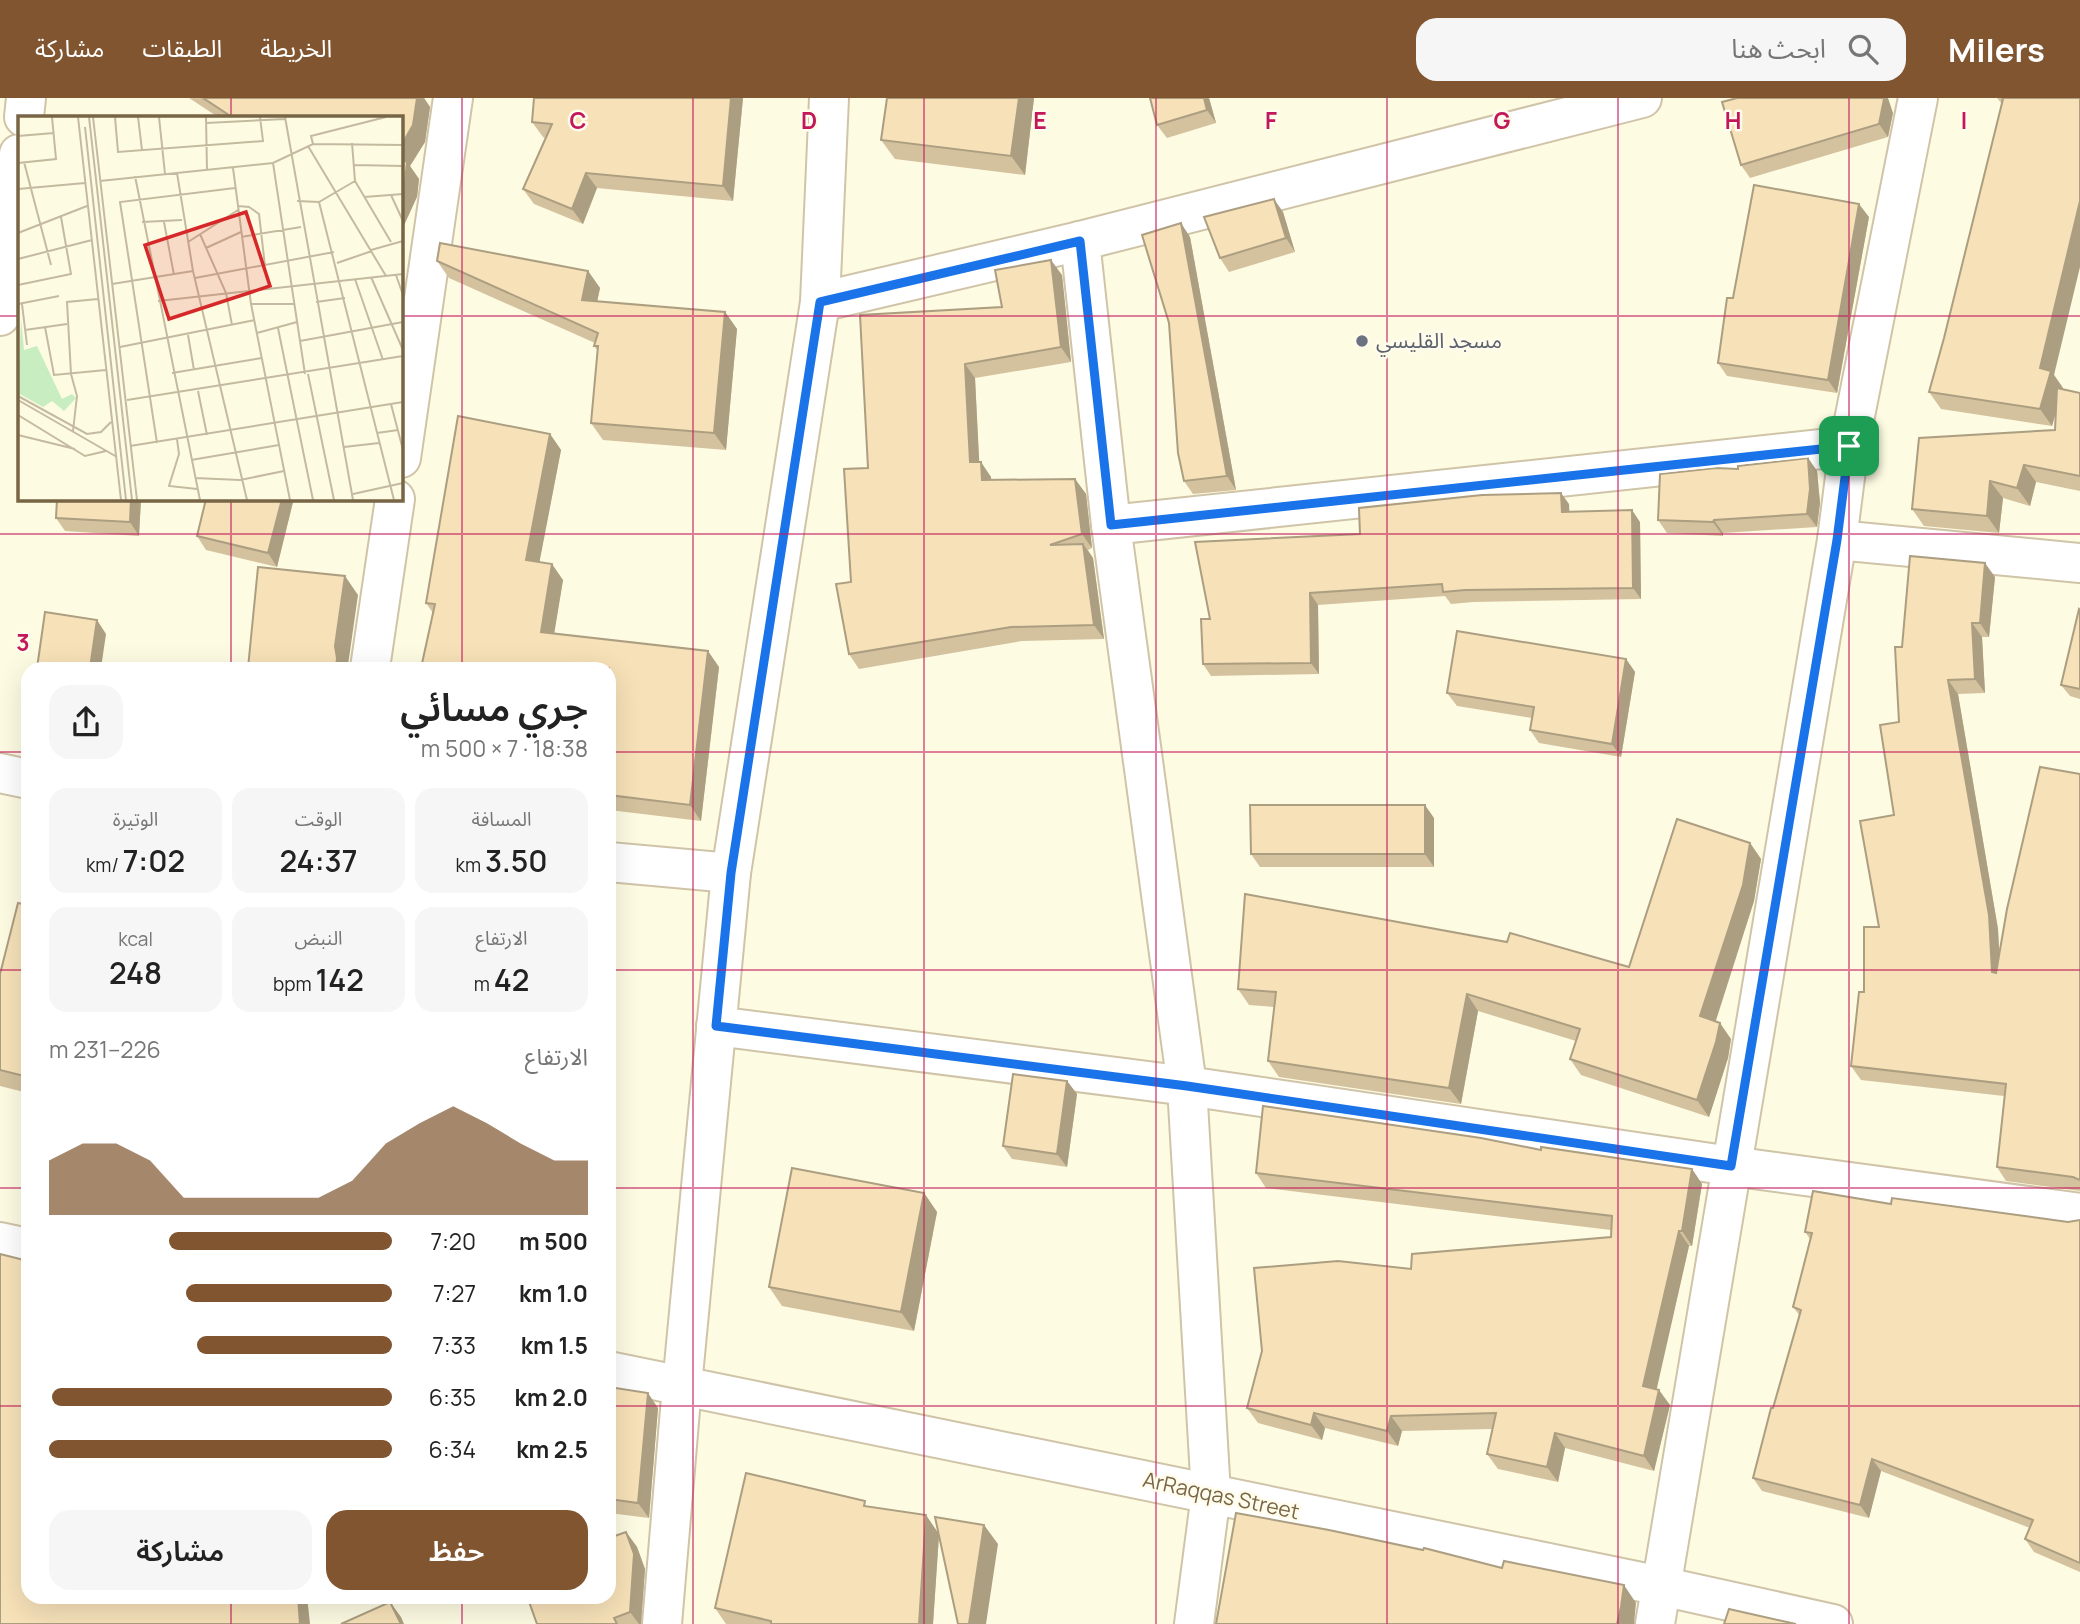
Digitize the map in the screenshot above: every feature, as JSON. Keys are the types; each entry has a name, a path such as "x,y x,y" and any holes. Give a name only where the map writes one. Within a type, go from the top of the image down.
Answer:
{"street":[{"path":"24,116 26,98"},
{"path":"402,451 453,98"},
{"path":"662,1624 731,873 820,302 829,98"},
{"path":"820,302 1080,241 1642,98"},
{"path":"1654,1624 1837,540 1849,446 1918,98"},
{"path":"0,316 18,163"},
{"path":"1080,241 1111,525 1187,1086 1211,1494 1194,1624"},
{"path":"1111,525 1849,446"},
{"path":"371,662 395,500"},
{"path":"1837,540 2080,563"},
{"path":"0,774 21,778"},
{"path":"616,863 731,873"},
{"path":"716,1026 1187,1086 1731,1166 2080,1213"},
{"path":"0,1242 21,1246"},
{"name":"ArRaqqas Street","path":"616,1372 1661,1586 1833,1624"}],"building":[{"path":"203,98 417,98 413,125 402,144 402,116 230,116"},
{"path":"534,98 731,98 723,186 586,173 572,209 523,189 552,124 532,122"},
{"path":"887,98 1019,98 1011,156 881,140"},
{"path":"1150,98 1204,98 1207,110 1157,125"},
{"path":"1737,98 1884,99 1879,124 1741,165 1722,102"},
{"path":"2002,98 2080,98 2080,201 2040,368 2051,371 2040,409 1929,392"},
{"path":"402,160 407,162 402,187"},
{"path":"1754,185 1859,204 1828,380 1718,363 1727,298 1733,298"},
{"path":"1274,199 1286,238 1220,258 1204,217"},
{"path":"1181,223 1227,476 1184,481 1178,453 1169,323 1142,235"},
{"path":"440,243 588,271 582,300 725,312 714,433 591,423 598,346 594,346 598,333 437,261"},
{"path":"1051,260 1061,347 965,364 970,462 981,462 982,480 1075,479 1082,534 1050,545 1083,544 1094,625 1011,627 849,654 836,584 851,582 844,469 868,468 860,315 1002,307 995,270"},
{"path":"2057,388 2080,393 2080,476 2024,465 2017,488 1990,481 1987,516 1912,509 1919,438 2055,430"},
{"path":"458,416 550,434 526,560 552,564 541,632 708,651 690,805 616,796 616,662 422,662 435,604 426,603"},
{"path":"1808,458 1810,489 1807,514 1713,522 1658,520 1660,474 1716,468 1738,469 1738,466"},
{"path":"1561,493 1562,512 1632,510 1633,588 1443,592 1442,584 1310,593 1311,663 1203,664 1201,619 1210,619 1195,542 1360,534 1359,508 1482,495"},
{"path":"57,500 131,500 130,522 56,518"},
{"path":"206,500 282,500 268,553 197,536"},
{"path":"1910,556 1985,563 1980,623 1972,623 1975,679 1948,680 1989,915 1992,972 1996,973 2007,909 2040,767 2080,774 2080,1180 1997,1167 2006,1084 1851,1066 1859,992 1864,992 1864,927 1879,927 1860,821 1894,815 1880,725 1899,722 1895,647 1902,647"},
{"path":"258,567 345,576 335,646 337,662 249,662"},
{"path":"2080,610 2080,689 2061,685"},
{"path":"45,612 97,620 91,662 38,662"},
{"path":"1457,631 1626,659 1612,744 1530,730 1534,707 1447,693"},
{"path":"1250,805 1425,805 1425,854 1251,854"},
{"path":"1677,819 1750,843 1743,885 1700,1016 1720,1023 1697,1100 1570,1059 1580,1029 1467,994 1449,1088 1268,1061 1276,992 1238,989 1245,894 1507,942 1510,933 1629,967"},
{"path":"18,903 21,904 21,1075 0,1070 0,974"},
{"path":"1013,1074 1067,1081 1057,1154 1003,1146"},
{"path":"1263,1106 1481,1138 1541,1150 1541,1147 1692,1169 1682,1231 1679,1231 1643,1386 1659,1390 1644,1456 1555,1433 1547,1467 1487,1454 1496,1413 1391,1416 1387,1431 1314,1413 1311,1425 1247,1408 1262,1351 1254,1268 1338,1261 1411,1269 1412,1254 1611,1237 1612,1216 1256,1173"},
{"path":"792,1168 924,1193 901,1312 769,1287"},
{"path":"1813,1191 1891,1204 1892,1198 2068,1222 2080,1220 2080,1563 2025,1539 2033,1520 1872,1459 1860,1505 1753,1478 1801,1310 1793,1307 1812,1233 1805,1232"},
{"path":"0,1254 21,1259 21,1604 299,1604 300,1624 0,1624"},
{"path":"616,1388 648,1393 638,1503 616,1500"},
{"path":"746,1473 865,1501 864,1506 926,1515 919,1624 771,1624 771,1621 715,1608"},
{"path":"1236,1513 1423,1550 1424,1548 1502,1568 1504,1561 1624,1585 1617,1624 1216,1624"},
{"path":"935,1517 984,1525 969,1624 958,1624"},
{"path":"626,1532 634,1554 630,1612 614,1618 617,1624 537,1624 530,1604 616,1604 616,1536"},
{"path":"391,1604 401,1624 341,1624"},
{"path":"1729,1609 1796,1624 1724,1624"}],"place":[{"name":"مسجد القليسي","path":"1362,341"}],"route":[{"path":"1080,241 1111,525 1849,446 1837,540 1731,1166 1187,1086 716,1026 731,873 820,302 1080,241"}]}
